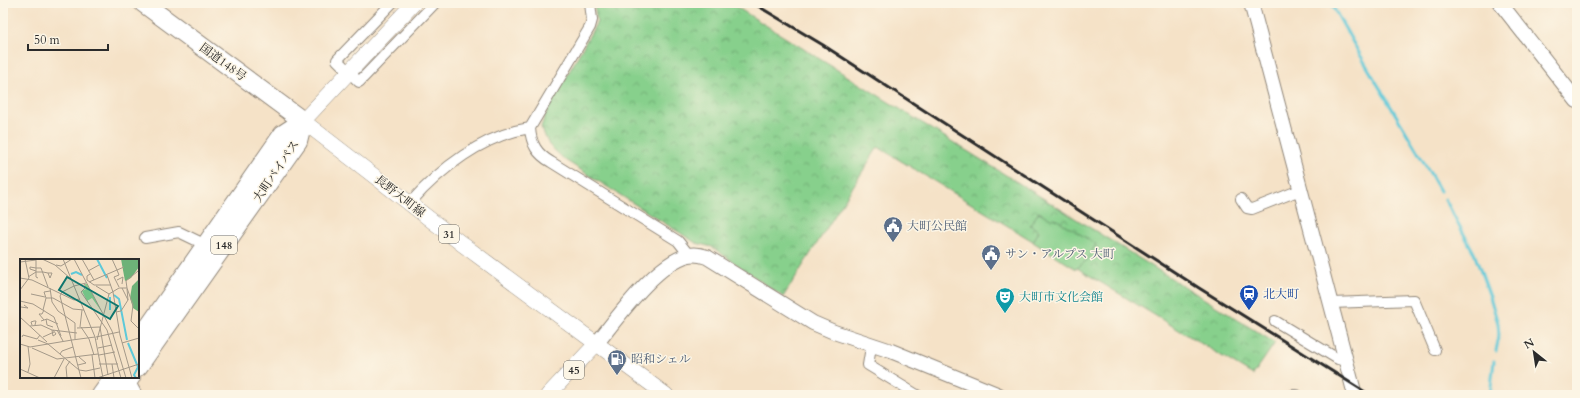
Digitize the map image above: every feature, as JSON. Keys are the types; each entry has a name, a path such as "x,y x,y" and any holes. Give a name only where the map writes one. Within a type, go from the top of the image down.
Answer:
{"highway":[{"name":"国道148号","path":"143,3 303,121"},
{"name":"大町バイパス","path":"139,341 283,134 303,121"},
{"name":"大町バイパス","path":"139,366 298,141 303,121"},
{"name":"大町バイパス","path":"101,395 130,379"},
{"name":"大町バイパス","path":"118,395 130,379"}],"main road":[{"path":"303,121 414,3"},
{"name":"長野大町線","path":"303,121 666,395"},
{"name":"45","path":"548,395 574,370 597,343"}],"street":[{"path":"392,3 337,60 360,82 435,3"},
{"path":"590,3 592,20 590,27 530,128 534,148 541,156 678,241 689,255"},
{"path":"1251,3 1356,395"},
{"path":"1500,3 1577,101"},
{"path":"410,203 438,175 472,150 510,133 530,128"},
{"path":"1241,199 1247,208 1252,209 1300,190"},
{"path":"145,238 179,232 206,245"},
{"path":"597,343 643,286 668,266 689,255 699,255 707,257 814,323 999,395"},
{"path":"1331,303 1414,300 1435,350"},
{"path":"1276,321 1338,359 1347,361"},
{"path":"873,345 868,365 917,395"}],"green space":[{"path":"594,3 730,3 1275,343 1253,375 878,147 783,297 712,247 696,243 565,160 549,145 541,127 546,113 597,22"},
{"path":"1039,212 1052,220 1054,218 1096,244 1087,260 1076,269 1033,242 1039,231 1030,225"}],"waterway":[{"path":"1331,3 1440,191"},
{"path":"1445,199 1474,253 1490,297 1498,323 1499,336 1496,351"},
{"path":"1490,395 1494,361"}],"railway":[{"path":"753,3 823,45 1199,288 1370,395"}],"place":[{"name":"大町公民館","path":"893,243"},
{"name":"サン・アルプス 大町","path":"991,271"},
{"name":"北大町","path":"1249,311"},
{"name":"大町市文化会館","path":"1005,314"},
{"name":"昭和シェル","path":"617,376"}]}
